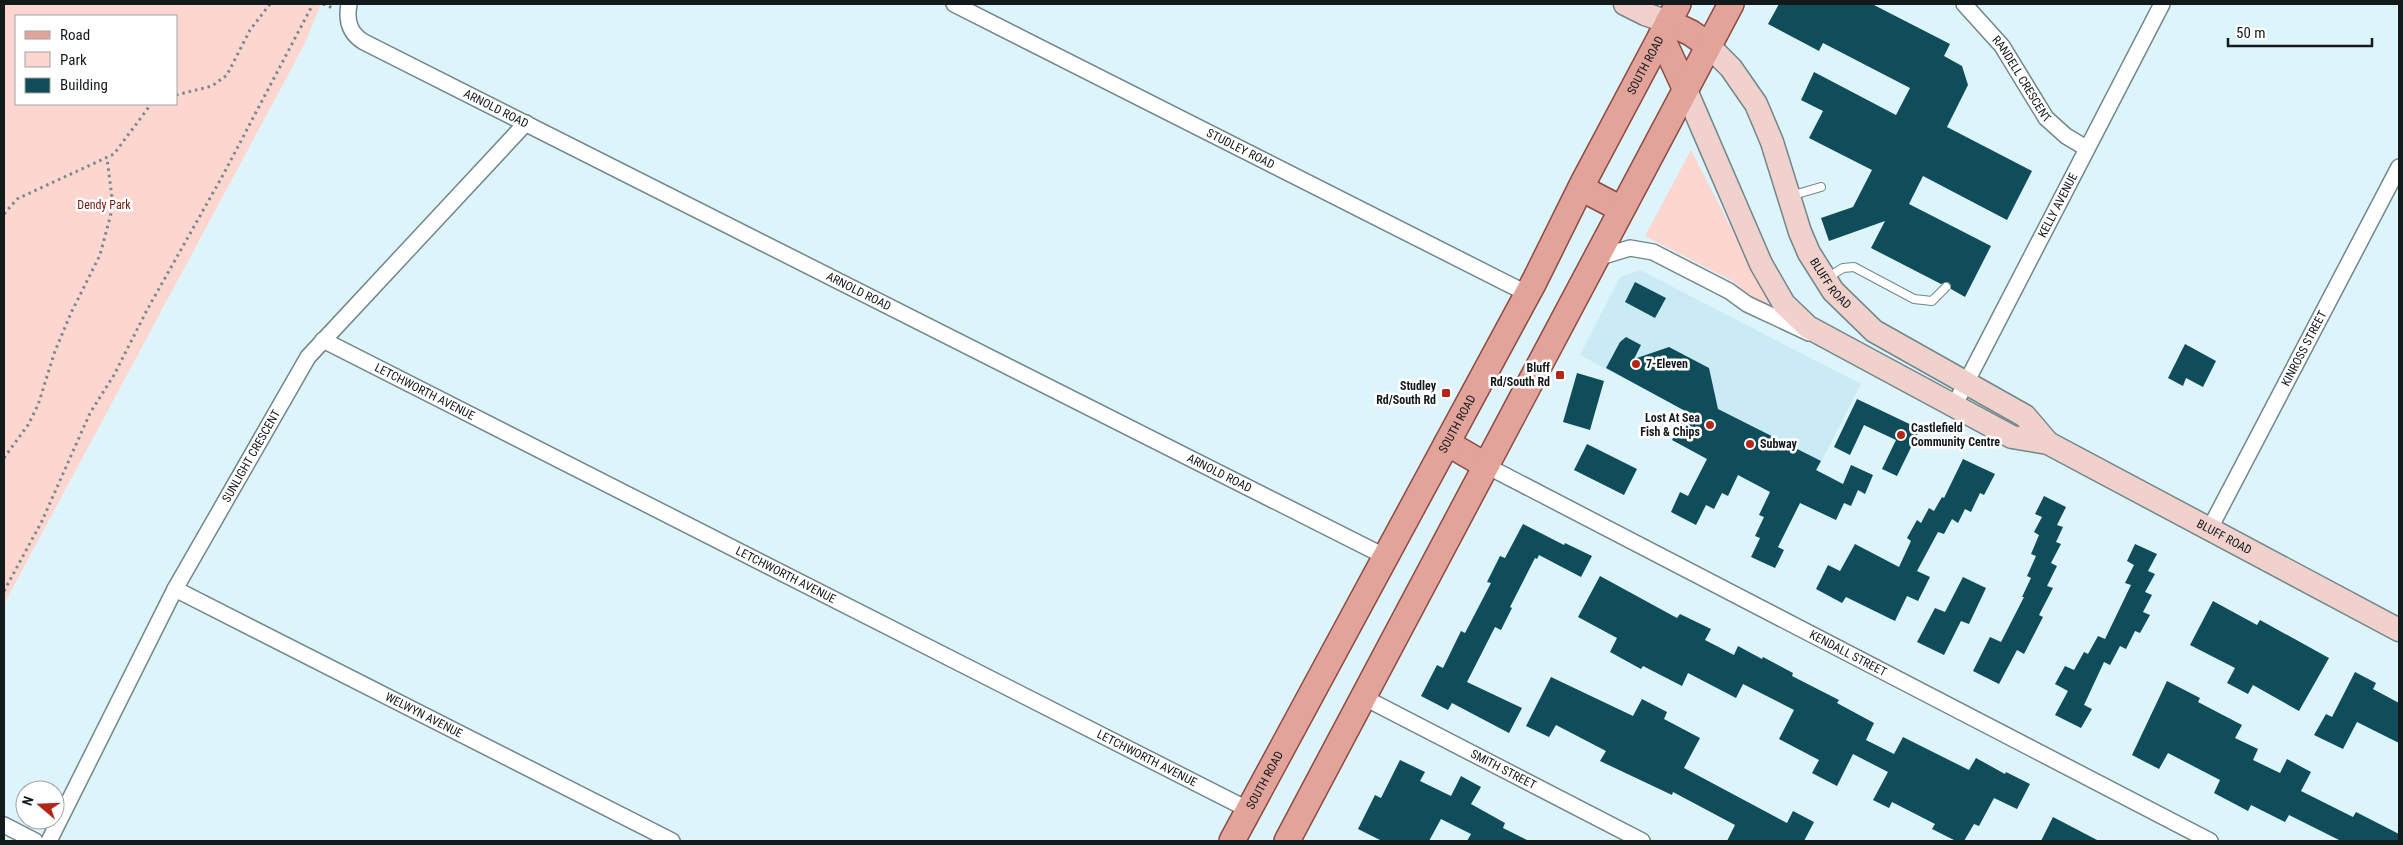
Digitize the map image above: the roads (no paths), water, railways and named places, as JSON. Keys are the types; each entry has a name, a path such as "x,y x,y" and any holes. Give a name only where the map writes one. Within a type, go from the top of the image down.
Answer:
{"main road":[{"path":"1625,4 1645,14 1669,21 1708,45"},
{"path":"1287,841 1594,258 1731,4"},
{"name":"SOUTH ROAD","path":"1232,841 1528,294 1581,188 1669,21"},
{"path":"1669,21 1685,88"},
{"name":"BLUFF ROAD","path":"1708,45 1731,68 1756,104 1772,142 1788,197 1809,254 1838,297 1874,331 2025,416 2048,443"},
{"name":"BLUFF ROAD","path":"1685,88 1738,207 1753,248 1773,287 1784,304 1800,321 1827,339 2012,437 2048,443 2399,630"},
{"path":"1581,188 1621,209"},
{"path":"1447,443 1485,465"}],"street":[{"name":"STUDLEY ROAD","path":"954,4 1528,294"},
{"name":"RANDELL CRESCENT","path":"1964,4 2002,46 2046,118 2066,136 2086,148"},
{"name":"KELLY AVENUE","path":"1954,406 2162,4"},
{"name":"ARNOLD ROAD","path":"348,8 353,34 364,42 1386,557"},
{"name":"SUNLIGHT CRESCENT","path":"49,841 175,589 303,366 323,340 526,123"},
{"name":"KINROSS STREET","path":"2209,530 2399,167"},
{"name":"BLUFF ROAD","path":"1594,258 1630,248 1653,252 1729,291 1747,304 1780,321 1827,339"},
{"name":"LETCHWORTH AVENUE","path":"323,340 1248,810"},
{"name":"KENDALL STREET","path":"1485,465 2210,841"},
{"name":"WELWYN AVENUE","path":"175,589 672,841"},
{"name":"SMITH STREET","path":"1363,697 1637,840"},
{"path":"4,825 35,841"}],"lane":[{"path":"1788,197 1822,187"},
{"path":"1825,279 1843,268 1854,266 1914,299 1932,301 1946,287"}],"place":[{"name":"7-Eleven","path":"1636,364"},
{"name":"Bluff Rd/South Rd","path":"1560,375"},
{"name":"Studley Rd/South Rd","path":"1446,393"},
{"name":"Lost At Sea Fish & Chips","path":"1710,425"},
{"name":"Castlefield Community Centre","path":"1901,435"},
{"name":"Subway","path":"1750,444"}],"park label":[{"name":"Dendy Park","path":"104,205"}]}
